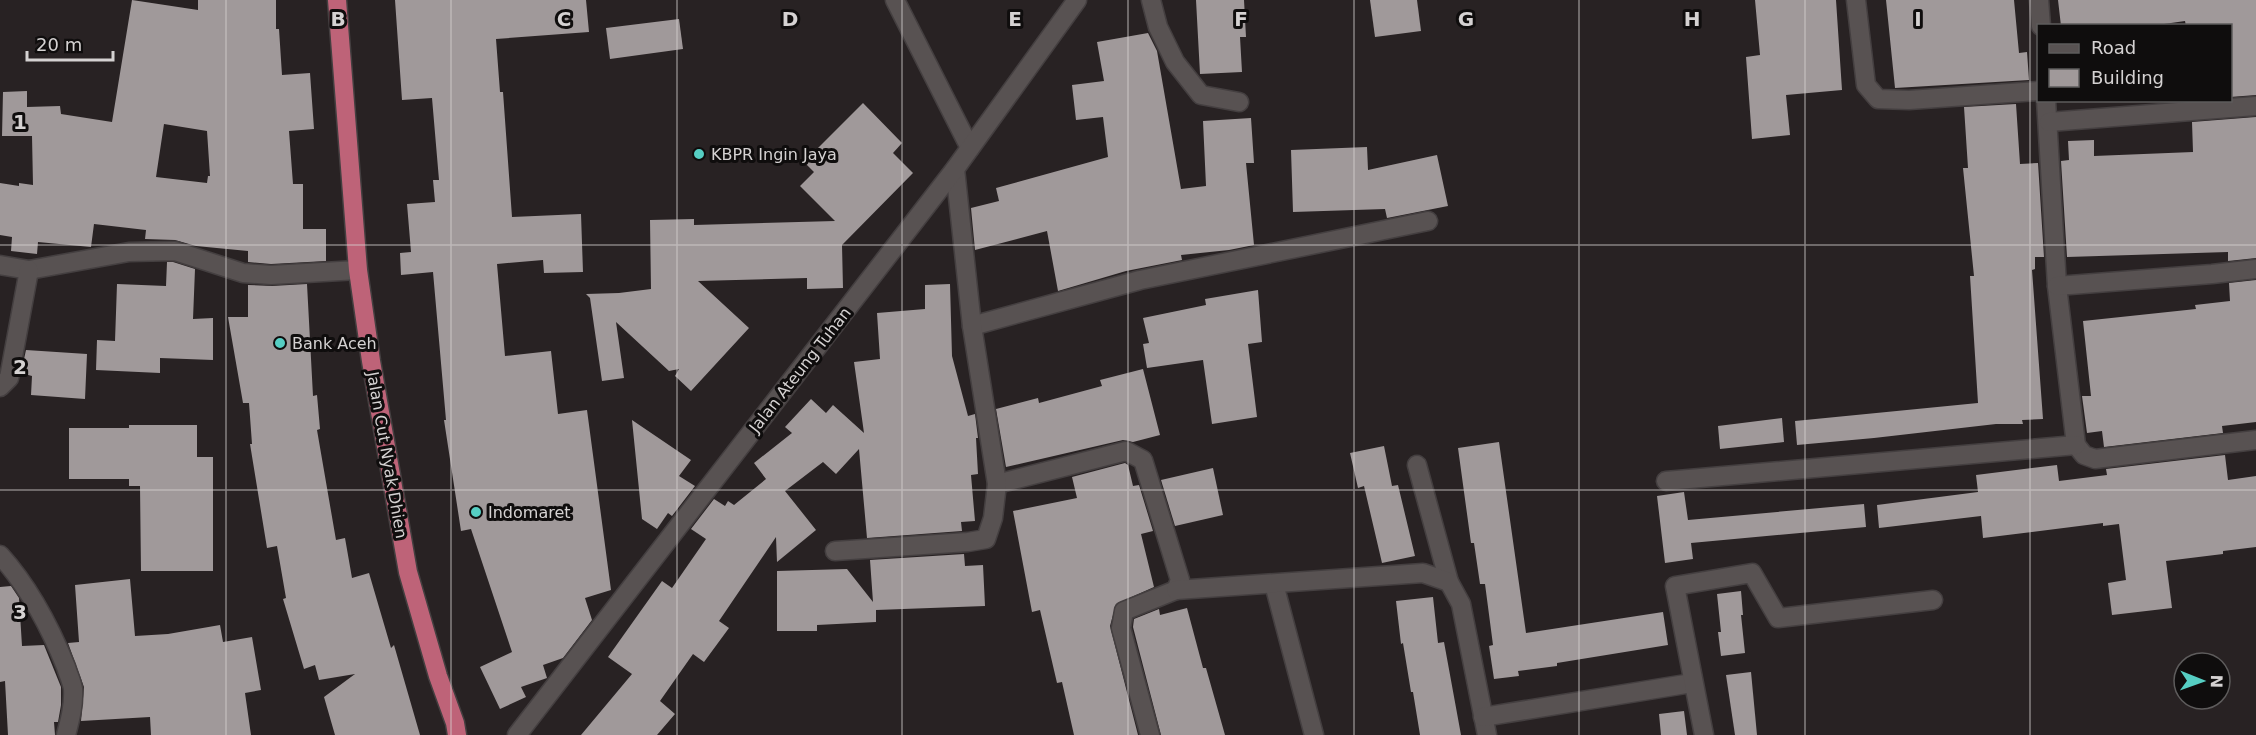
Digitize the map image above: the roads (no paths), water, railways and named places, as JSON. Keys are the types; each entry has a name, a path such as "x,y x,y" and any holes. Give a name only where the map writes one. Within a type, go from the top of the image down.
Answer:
{"highway":[{"name":"Jalan Cut Nyak Dhien","path":"337,0 358,270 371,361 408,572 438,676 459,731"}],"street":[{"path":"895,0 970,148"},
{"name":"Jalan Ateung Tuhan","path":"517,735 955,169 1077,0"},
{"path":"1150,0 1158,27 1174,62 1201,95 1239,102"},
{"path":"1856,0 1866,85 1878,99 1909,100 2037,91"},
{"path":"2039,0 2041,24"},
{"path":"2046,102 2057,286 2076,445 2084,455 2095,459 2256,440"},
{"path":"2049,122 2256,106"},
{"path":"835,551 986,539 993,518 997,484 972,326 955,169"},
{"path":"972,326 1140,280 1428,220"},
{"path":"0,265 29,270 129,252 175,251 243,273 271,275 358,270"},
{"path":"2057,286 2256,268"},
{"path":"0,387 9,378 29,270"},
{"path":"1666,481 2076,445"},
{"path":"997,484 1126,451 1143,460 1180,580 1176,591"},
{"path":"1417,465 1449,582 1461,603 1486,735"},
{"path":"0,555 22,581 32,599 58,647 73,687 72,712 66,735"},
{"path":"1150,735 1121,628 1124,611 1176,591 1423,573 1449,582"},
{"path":"1704,735 1692,683 1675,586 1752,573 1778,618 1933,600"},
{"path":"1274,584 1314,735"},
{"path":"1483,717 1692,683"}],"place":[{"name":"KBPR Ingin Jaya","path":"699,154"},
{"name":"Bank Aceh","path":"280,343"},
{"name":"Indomaret","path":"476,512"}]}
